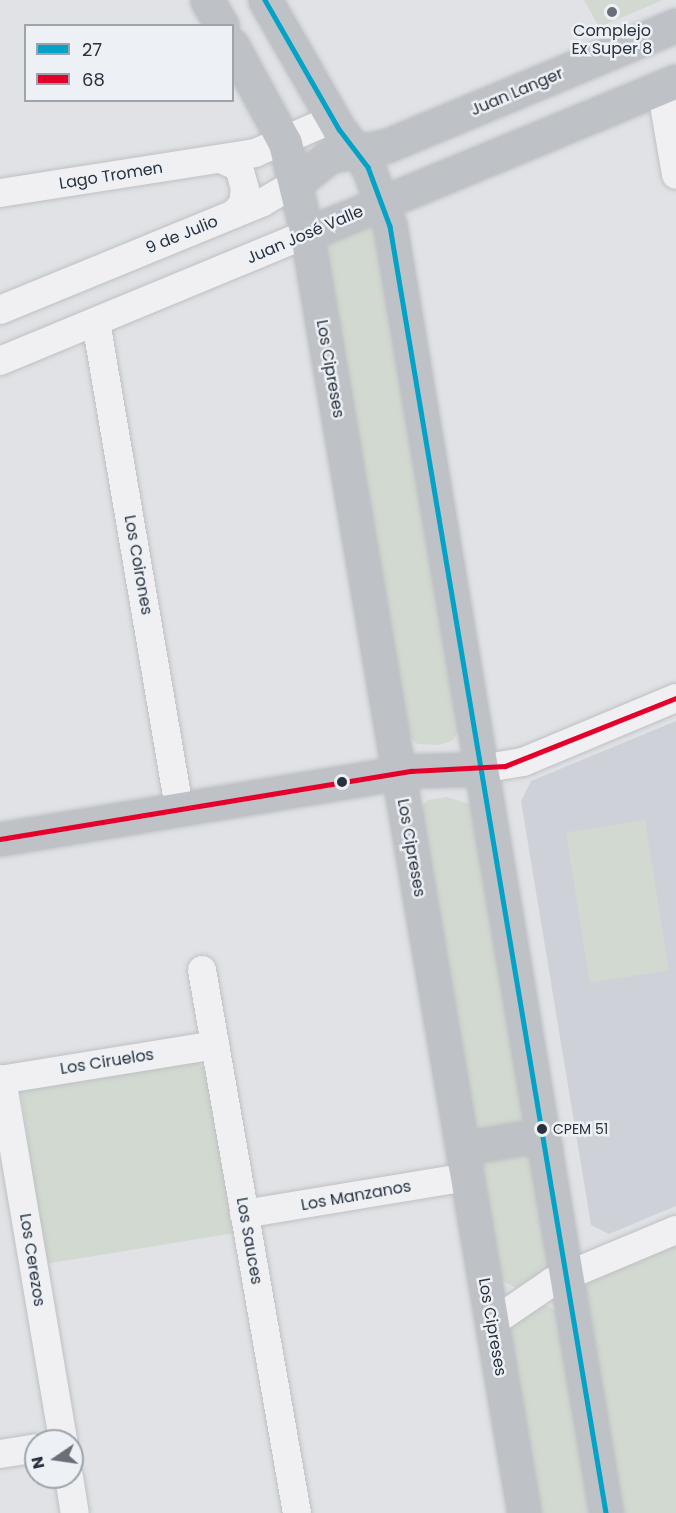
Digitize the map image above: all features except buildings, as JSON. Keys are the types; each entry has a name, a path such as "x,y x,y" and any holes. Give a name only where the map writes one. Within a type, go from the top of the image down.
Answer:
{"main road":[{"path":"207,0 221,24"},
{"path":"265,0 333,119 368,167 383,202 393,238 606,1513"},
{"name":"Juan Langer","path":"357,153 397,142 676,25"},
{"name":"Los Cipreses","path":"234,49 285,143 307,234 524,1513"},
{"name":"Juan José Valle","path":"307,234 669,84"},
{"name":"9 de Julio","path":"296,183 321,160 357,153"},
{"path":"0,839 398,773 481,769"},
{"path":"466,1169 468,1150 482,1145 528,1137 545,1147"}],"street":[{"path":"669,84 676,175"},
{"name":"Lago Tromen","path":"0,193 223,160 285,143 333,119"},
{"path":"223,160 239,167 245,189 243,204 234,214"},
{"name":"9 de Julio","path":"0,310 234,214 296,183"},
{"name":"Juan José Valle","path":"0,361 307,234"},
{"name":"Los Coirones","path":"96,322 179,809"},
{"path":"481,769 523,762 676,698"},
{"name":"Los Sauces","path":"202,970 297,1513"},
{"name":"Los Ciruelos","path":"1,1080 215,1045"},
{"name":"Los Cerezos","path":"1,1080 61,1429"},
{"name":"Los Manzanos","path":"244,1214 466,1169"},
{"path":"492,1323 528,1296 566,1275 676,1230"},
{"path":"0,1454 24,1450"},
{"path":"71,1489 75,1513"}],"shaded area":[{"name":"Complejo Ex Super 8","path":"584,0 663,0 599,27"},
{"path":"369,224 376,228 460,730 452,741 439,745 418,744 408,736 325,244"},
{"path":"676,721 676,1206 609,1234 591,1225 521,801 531,781"},
{"path":"447,797 472,805 530,1129 475,1136 420,809 428,800"},
{"path":"645,820 669,970 590,983 566,833"},
{"path":"195,1060 206,1070 234,1233 45,1264 21,1091"},
{"path":"530,1150 553,1266 516,1288 500,1279 479,1162"},
{"path":"676,1242 676,1513 623,1513 586,1288 589,1280"},
{"path":"546,1305 557,1311 595,1513 537,1513 507,1336 509,1322 538,1306"}],"transit line":[{"name":"27","path":"265,0 339,129 368,167 390,226 606,1513"},
{"name":"68","path":"0,839 411,771 505,766 676,698"}],"place":[{"name":"Complejo Ex Super 8","path":"612,12"},
{"name":"CPEM 51","path":"542,1129"}]}
